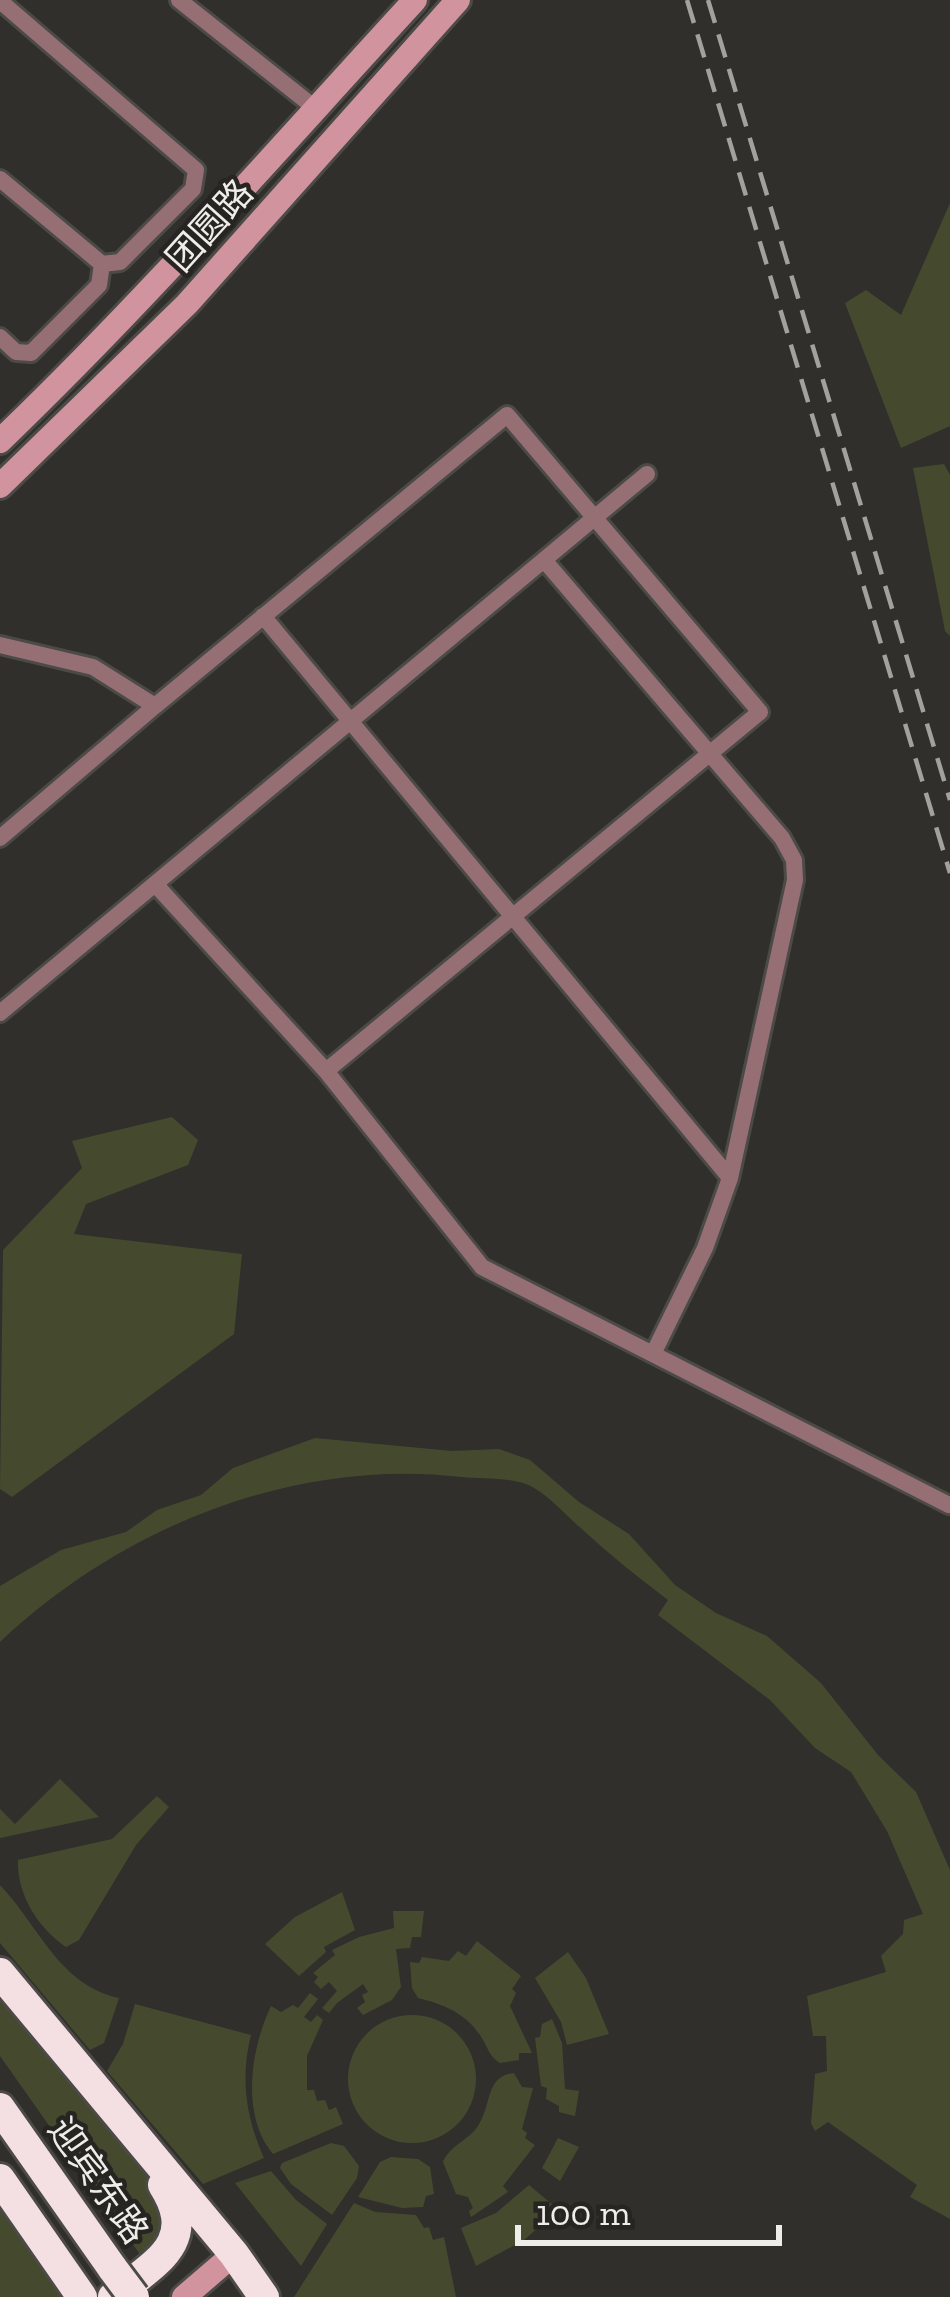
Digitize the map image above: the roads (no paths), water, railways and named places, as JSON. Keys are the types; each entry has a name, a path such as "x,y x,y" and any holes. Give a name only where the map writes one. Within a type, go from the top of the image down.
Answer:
{"highway":[{"path":"0,1973 234,2254 264,2297"},
{"name":"迎宾东路","path":"0,2108 113,2283 134,2297"},
{"path":"113,2283 171,2249 179,2218 176,2204 119,2115"},
{"path":"0,2179 82,2297"}],"street":[{"path":"179,0 315,109"},
{"name":"团圆路","path":"0,441 78,366 415,0"},
{"name":"团圆路","path":"0,486 187,304 458,0"},
{"path":"0,2 196,170 193,189 120,262 102,264 0,179"},
{"path":"0,338 16,352 31,353 99,285 102,264"},
{"path":"0,838 507,415 760,712 326,1071"},
{"path":"0,1012 647,474"},
{"path":"544,560 782,838 794,860 796,880 730,1178 704,1248 653,1354"},
{"path":"263,616 730,1178"},
{"path":"0,645 93,667 155,706"},
{"path":"155,884 326,1071 482,1268 949,1505"},
{"path":"184,2297 234,2254"}],"railway":[{"path":"687,0 950,873"},
{"path":"708,0 950,800"}]}
